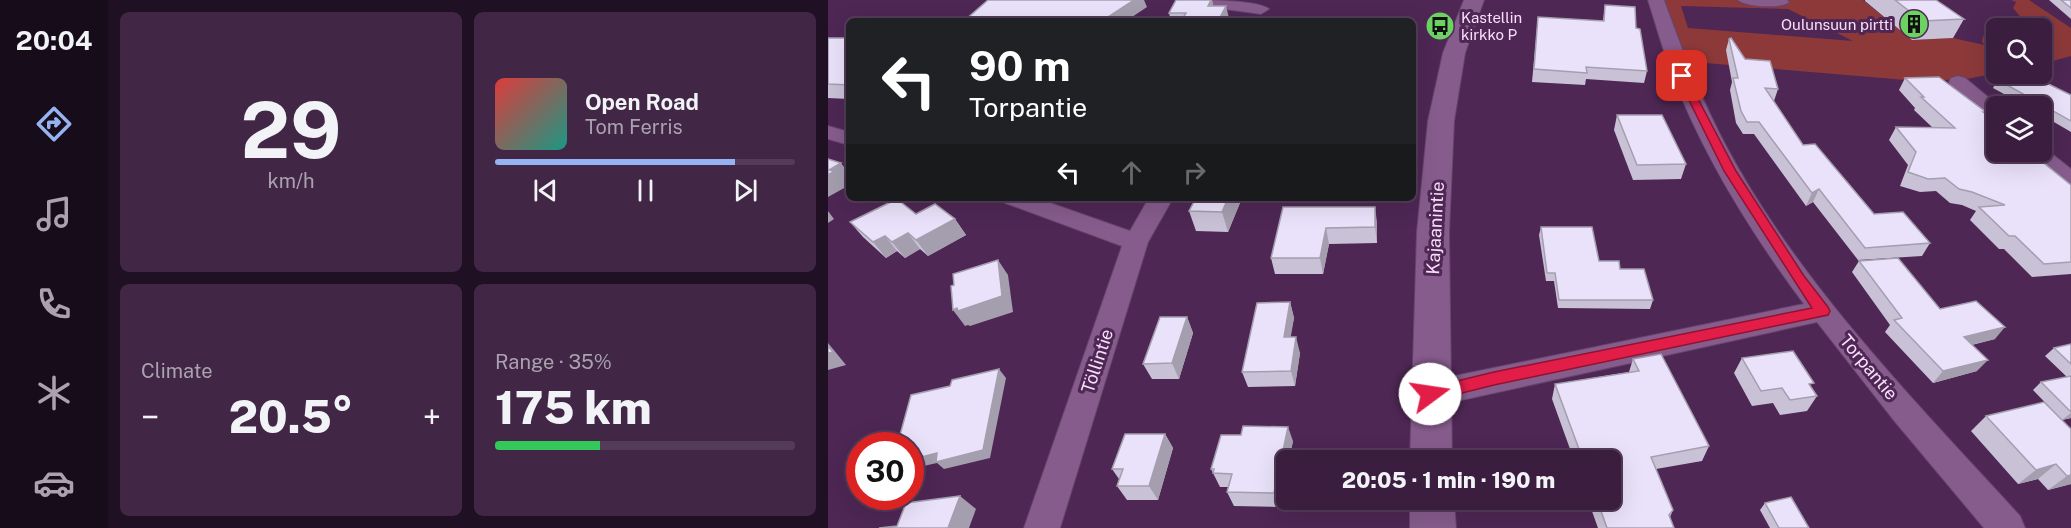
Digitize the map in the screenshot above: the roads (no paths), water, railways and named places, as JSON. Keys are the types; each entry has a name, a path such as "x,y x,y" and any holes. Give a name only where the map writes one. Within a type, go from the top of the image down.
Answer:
{"main road":[{"name":"Kajaanintie","path":"1431,450 1433,232 1441,121 1454,53 1474,0"},
{"path":"1432,510 1433,528"}],"street":[{"path":"1195,0 1261,10"},
{"name":"Torpantie","path":"1656,0 1684,84 1719,152 1800,280 1822,311 2007,528"},
{"path":"1746,0 1781,2"},
{"path":"1958,81 1986,105"},
{"path":"828,132 846,138"},
{"path":"2049,162 2071,181"},
{"path":"1021,201 1136,242"},
{"name":"Töllintie","path":"1042,528 1136,242 1159,201"},
{"path":"1430,394 1822,311"}],"place":[{"name":"Oulunsuun pirtti","path":"1914,24"},
{"name":"Kastellin kirkko P","path":"1440,26"}]}
